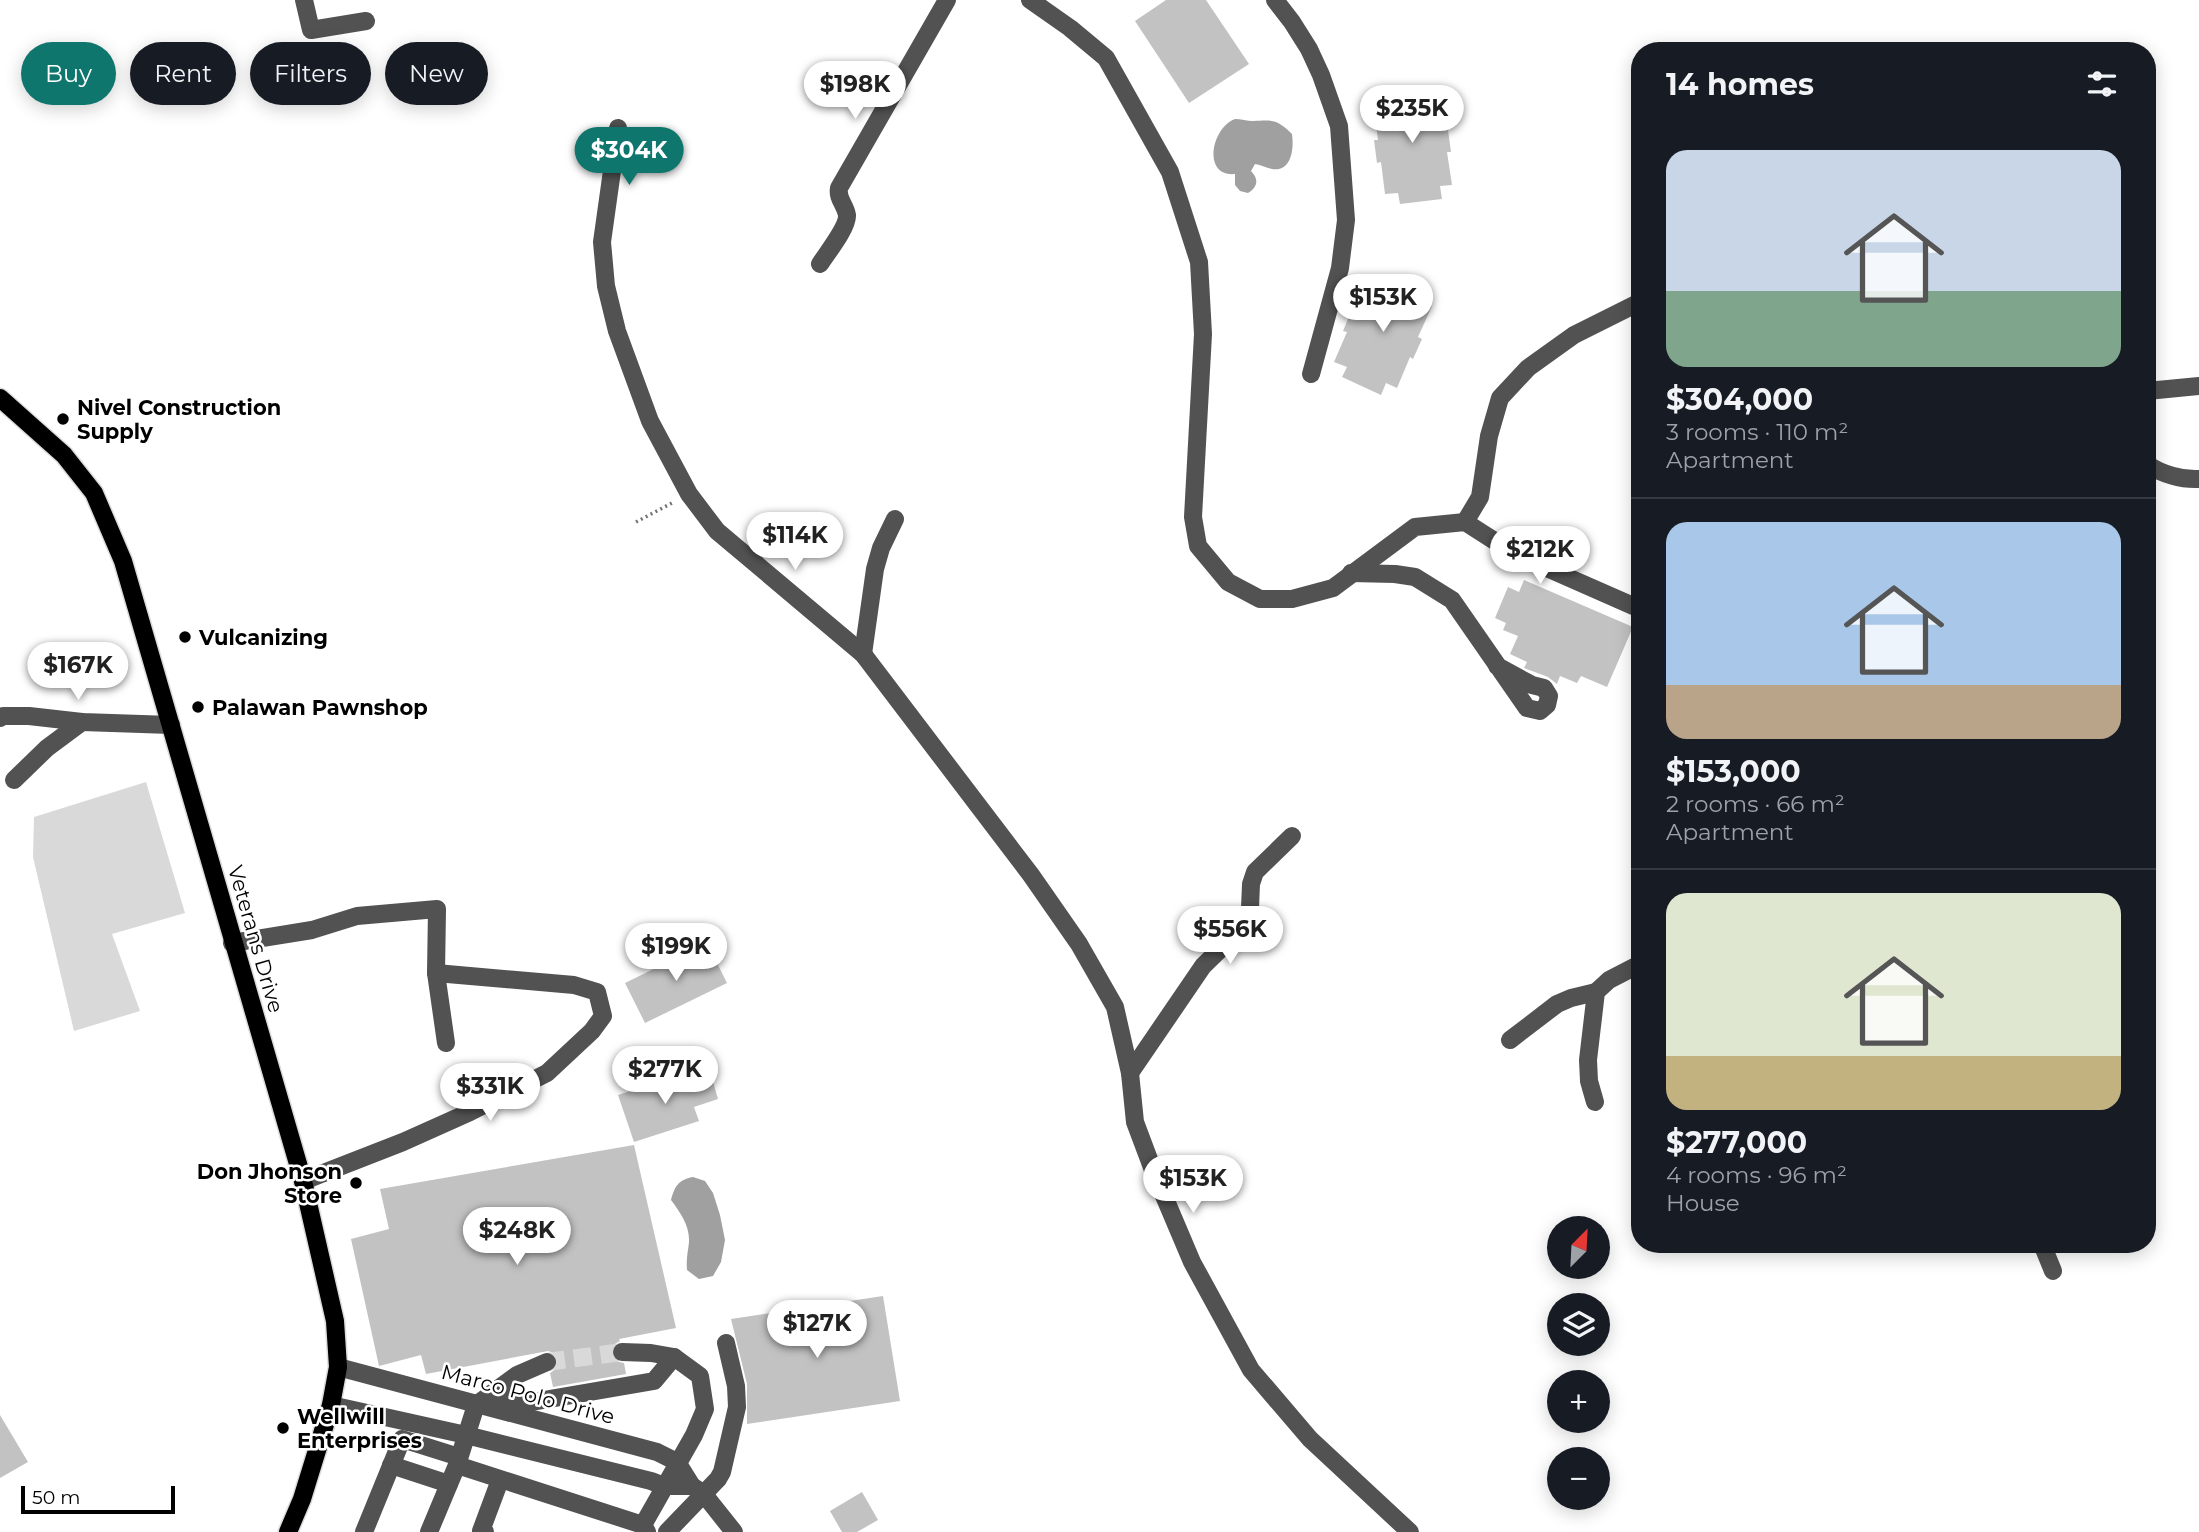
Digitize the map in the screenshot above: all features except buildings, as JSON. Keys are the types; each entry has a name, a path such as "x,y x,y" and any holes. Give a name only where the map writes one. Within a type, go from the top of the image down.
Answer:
{"main road":[{"name":"Veterans Drive","path":"0,398 64,455 94,493 123,561 303,1181 335,1321 338,1367 331,1405 302,1499 288,1532"}],"street":[{"path":"304,0 311,30 366,21"},
{"path":"820,264 846,223 847,214 838,196 839,188 947,0"},
{"path":"1030,0 1106,58 1170,172 1199,262 1203,334 1193,517 1198,546 1228,582 1260,599 1292,599 1333,588 1415,527 1465,522 1515,554 1631,605"},
{"path":"1275,0 1309,49 1339,126 1346,220 1340,268 1311,374"},
{"path":"618,128 602,242 606,286 617,331 650,421 689,494 717,531 863,654 1031,875 1079,944 1115,1007 1130,1073 1135,1122 1153,1170 1192,1262 1251,1370 1310,1439 1410,1532"},
{"path":"1465,522 1480,497 1489,436 1500,398 1528,368 1574,335 1631,306"},
{"path":"2156,390 2199,386"},
{"path":"2156,469 2186,480 2199,479"},
{"path":"863,654 875,569 894,519"},
{"path":"1352,573 1415,577 1452,600 1482,641 1497,666 1527,708 1540,711 1547,705 1547,691 1540,685 1532,685 1497,666"},
{"path":"1522,701 1525,689 1532,685"},
{"path":"0,718 29,716 82,722 171,725"},
{"path":"14,780 47,748 82,722"},
{"path":"1130,1073 1203,966 1243,927 1250,908 1251,884 1255,872 1292,836"},
{"path":"232,943 312,930 357,916 437,909 436,974 446,1043"},
{"path":"1510,1040 1557,1004 1596,992 1609,980 1631,972"},
{"path":"303,1181 403,1142 547,1073 592,1031 603,1016 597,992 574,985 436,974"},
{"path":"1595,1102 1589,1081 1588,1060 1596,992"},
{"path":"2046,1253 2053,1271"},
{"path":"667,1532 697,1490 722,1472 737,1407 736,1386 726,1343"},
{"path":"364,1532 402,1439 500,1480 645,1529 664,1486 694,1435 705,1409 700,1376 674,1357 622,1352"},
{"path":"494,1392 526,1403 654,1381 674,1357"},
{"path":"429,1532 458,1461 476,1405 517,1376 547,1362"},
{"name":"Marco Polo Drive","path":"338,1367 657,1452 677,1462"},
{"path":"331,1405 466,1435 664,1486 697,1490"},
{"path":"677,1462 697,1490 734,1532"},
{"path":"391,1465 449,1485"},
{"path":"485,1532 481,1531 500,1480"}],"path":[{"path":"636,522 689,494"}],"shaded area":[{"path":"1235,119 1274,122 1292,134 1293,146 1288,163 1279,169 1255,164 1251,171 1256,183 1248,193 1240,191 1235,185 1235,174 1225,173 1218,168 1214,160 1220,132"},
{"path":"146,782 185,913 112,934 140,1011 74,1031 33,857 34,817"},
{"path":"693,1177 705,1181 713,1193 725,1240 721,1262 713,1276 699,1279 687,1270 688,1230 671,1200 678,1184"}],"tunnel":[{"path":"547,1362 622,1352"}],"place":[{"name":"Nivel Construction Supply","path":"63,419"},
{"name":"Vulcanizing","path":"185,637"},
{"name":"Palawan Pawnshop","path":"198,707"},
{"name":"Don Jhonson Store","path":"356,1183"},
{"name":"Wellwill Enterprises","path":"283,1428"}]}
